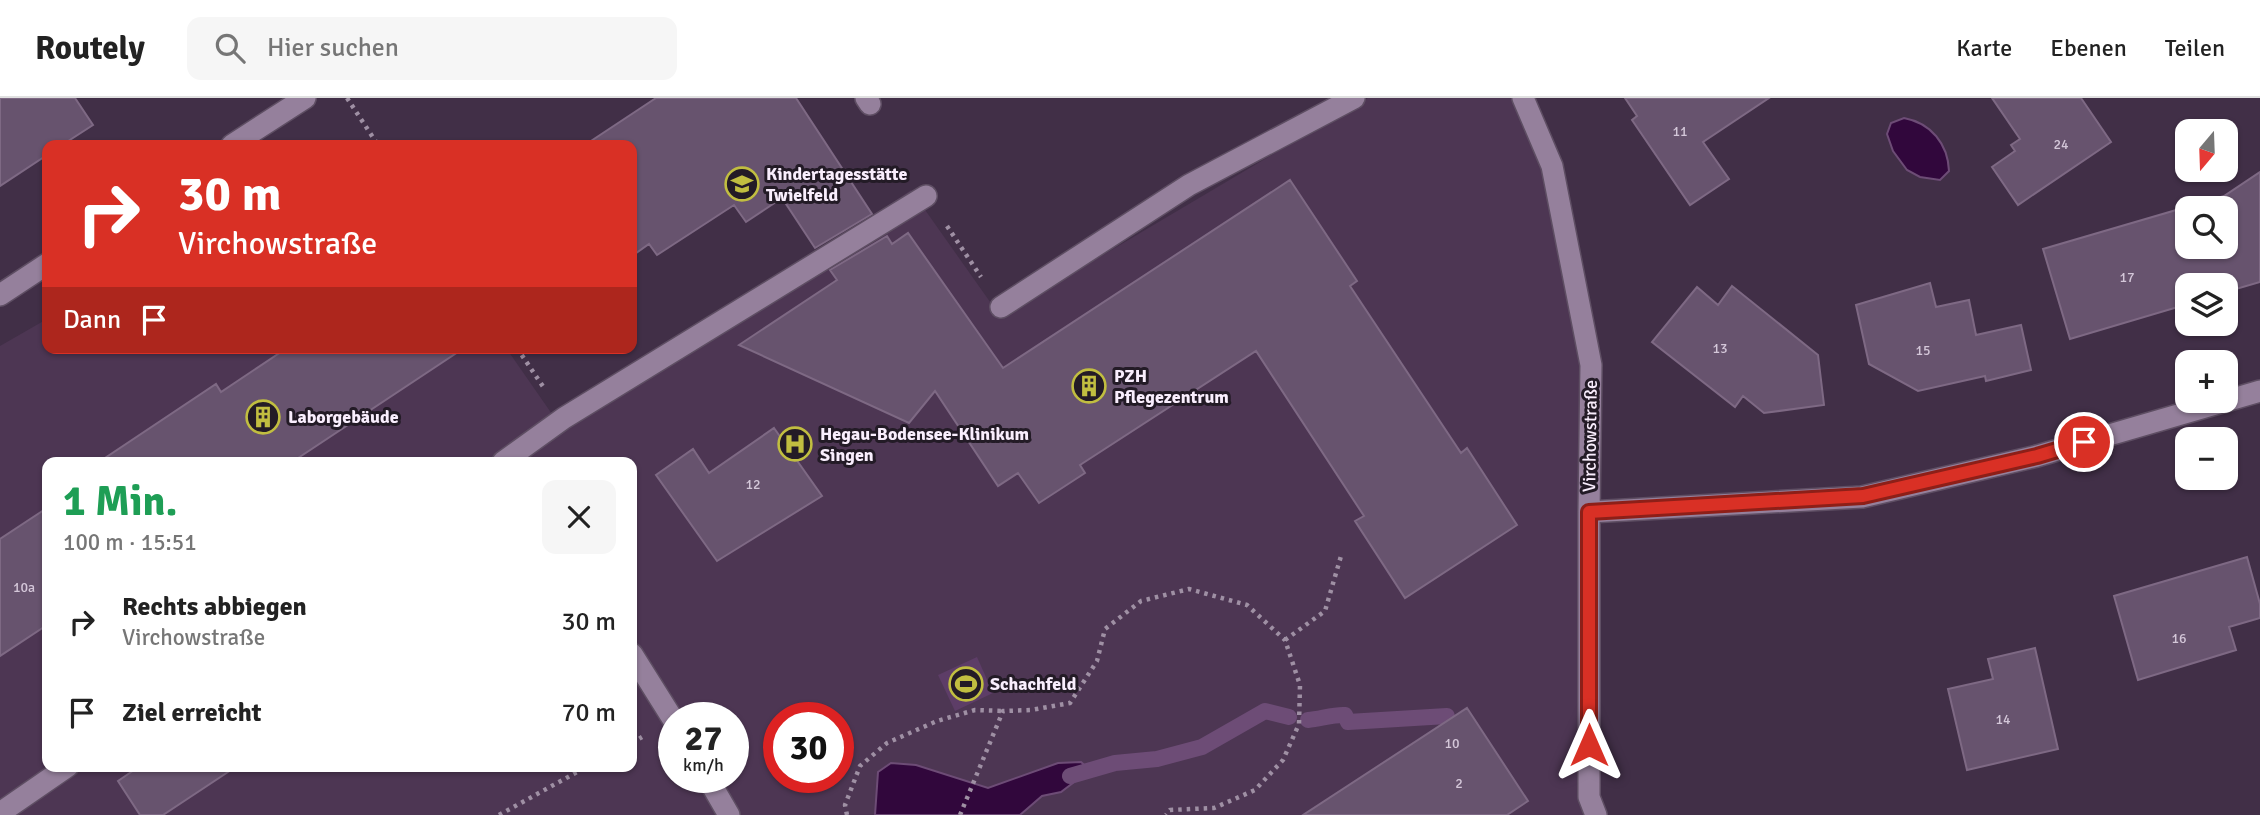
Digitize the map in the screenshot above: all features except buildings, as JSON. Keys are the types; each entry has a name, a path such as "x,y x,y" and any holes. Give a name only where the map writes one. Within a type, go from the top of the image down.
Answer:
{"street":[{"path":"240,140 305,98"},
{"path":"1001,307 1189,185 1354,98"},
{"name":"Virchowstraße","path":"1523,98 1552,166 1591,365 1589,512 1863,496 2037,456 2185,413"},
{"path":"513,457 564,418 926,196"},
{"path":"0,295 42,267"},
{"name":"Virchowstraße","path":"2238,397 2260,391"},
{"path":"1589,512 1589,797 1596,815"},
{"path":"637,662 662,702"},
{"path":"0,813 28,807 62,772"},
{"path":"716,793 729,815"}],"path":[{"path":"347,98 375,140"},
{"path":"926,196 1001,307"},
{"path":"521,354 564,418"},
{"path":"1285,640 1325,611 1341,556"},
{"path":"847,815 845,804 860,766 887,743 937,721 975,710 1031,710 1070,703 1097,661 1105,629 1141,601 1189,589 1248,605 1285,640 1300,685 1298,724 1283,760 1255,790 1214,808 1170,810 1166,815"},
{"path":"960,815 1003,711"},
{"path":"499,815 577,772"}],"shaded area":[{"name":"Hegau-Bodensee-Klinikum Singen","path":"1368,98 1523,98 1552,166 1591,365 1596,815 0,815 0,346 42,322 42,354 510,354 561,427 911,190 1000,316"},
{"path":"1904,118 1930,130 1941,144 1949,171 1940,180 1920,177 1907,170 1893,151 1887,134 1891,123"},
{"name":"Schachfeld","path":"977,657 993,693 955,711 938,675"},
{"path":"1081,762 1090,770 1061,792 1042,796 1020,815 875,815 878,772 891,763 916,765 988,788 1058,763"}],"waterway":[{"path":"1070,776 1115,763 1157,759 1202,747 1265,711 1289,717"},
{"path":"1308,720 1341,715 1345,715 1348,722 1447,716"}],"place":[{"name":"Kindertagesstätte Twielfeld","path":"742,184"},
{"name":"PZH Pflegezentrum","path":"1089,386"},
{"name":"Laborgebäude","path":"263,417"},
{"name":"Hegau-Bodensee-Klinikum Singen","path":"795,444"},
{"name":"Schachfeld","path":"966,684"}],"route":[{"path":"1589,745 1589,512 1863,496 2037,456 2084,442"}]}
